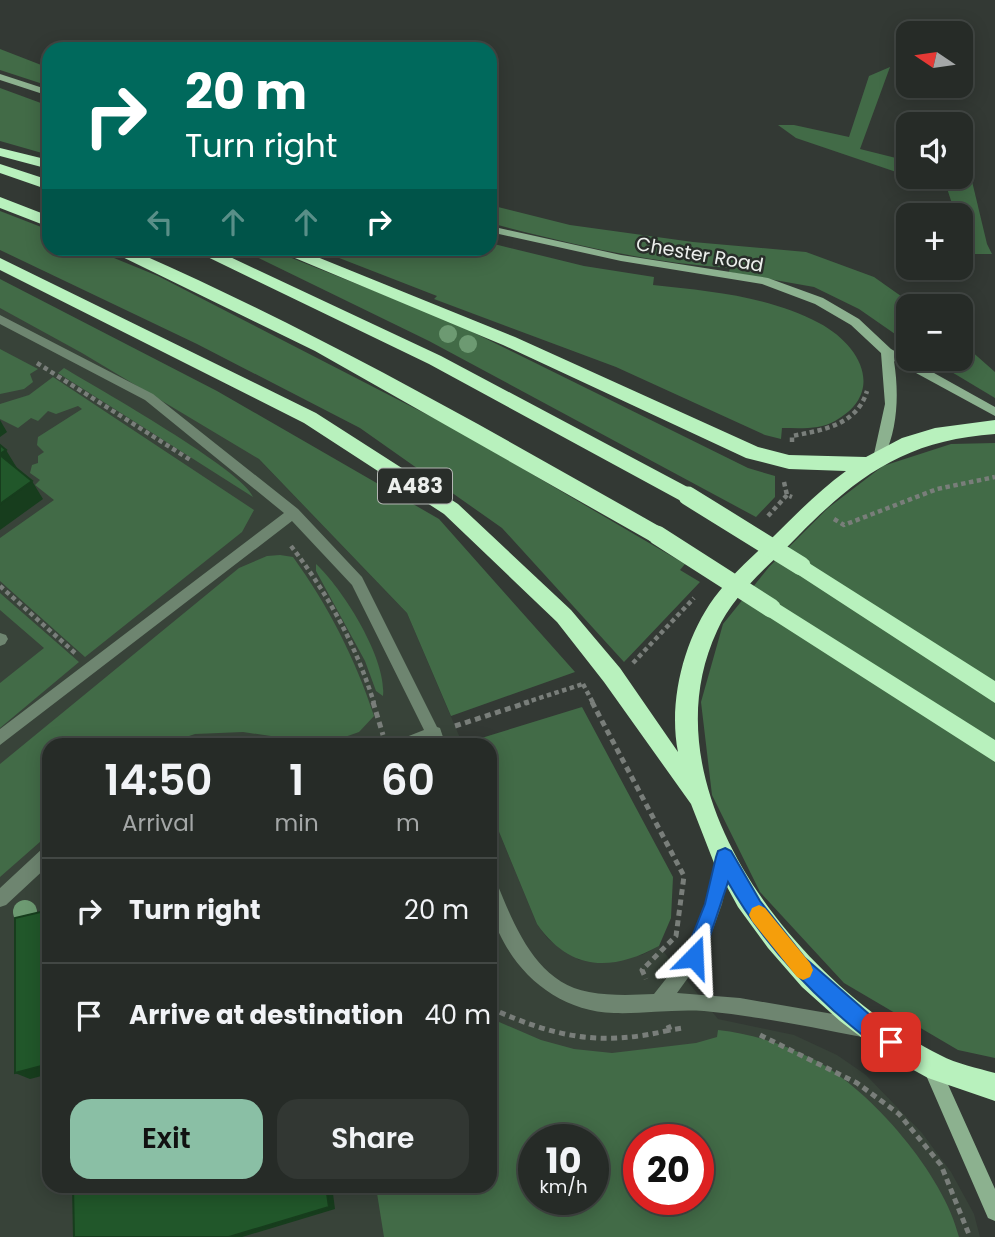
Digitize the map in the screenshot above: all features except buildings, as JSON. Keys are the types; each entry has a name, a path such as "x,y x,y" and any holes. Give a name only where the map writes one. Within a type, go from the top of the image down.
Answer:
{"highway":[{"path":"0,152 42,162"},
{"path":"0,168 42,183"},
{"path":"0,202 42,219"},
{"path":"129,256 310,343 446,414 657,534 995,752"},
{"path":"214,256 435,360 688,496 801,566 995,693"},
{"path":"299,256 509,341 743,448 789,461 874,459"},
{"name":"A483","path":"0,263 310,418 451,509 564,616 612,675 698,800"},
{"path":"995,427 934,433 874,459 813,509 724,603 706,632 691,684 686,728 698,800 753,908 798,965 871,1030 931,1066 995,1087"}],"main road":[{"path":"0,77 42,91"},
{"name":"Chester Road","path":"497,231 621,258 764,281 819,301 855,322 887,352 995,412"},
{"path":"874,459 892,417 893,396 887,352"},
{"path":"931,1066 995,1211"}],"lane":[{"path":"0,319 149,397 293,513 357,581 436,738"},
{"path":"0,737 293,513"},
{"path":"658,1003 694,957 714,904 725,857"},
{"path":"0,899 42,860"},
{"path":"497,906 507,934 537,974 568,995 609,1004 745,1006 871,1030"}],"path":[{"path":"34,362 200,467"},
{"path":"868,384 867,396 853,414 838,426 793,436 784,486 787,495 844,525 922,495 976,478 995,477"},
{"path":"760,524 787,495"},
{"path":"276,526 321,585 361,661 384,738"},
{"path":"0,586 92,667"},
{"path":"440,738 612,675 635,662 698,593"},
{"path":"583,684 684,876 676,936 642,970 670,1030"},
{"path":"497,1011 528,1026 581,1040 632,1040 696,1026"},
{"path":"754,1032 857,1083 898,1114 941,1165 970,1237"}],"shaded area":[{"path":"0,299 227,426 407,613 460,738 42,738 42,1193 497,1193 497,827 537,924 548,939 579,960 642,955 659,946 718,1019 794,1035 837,1055 866,1075 922,1133 951,1172 974,1214 980,1237 0,1237"}],"green space":[{"path":"0,49 42,65 42,84 0,70"},
{"path":"890,67 860,149 896,158 896,172 796,138 778,125 794,125 849,137 869,76"},
{"path":"0,88 42,103 42,153 0,141"},
{"path":"973,185 987,244 992,254 973,254 973,203 952,203 947,189 973,189"},
{"path":"497,207 570,225 693,242 806,252 874,277 898,294 896,335 859,309 814,287 729,272 730,268 669,262 608,251 497,225"},
{"path":"0,211 42,227 42,256 109,256 158,276 455,429 685,564 680,570 700,582 624,662 502,528 360,428 197,344 0,250"},
{"path":"497,245 584,266 654,277 653,285 759,301 800,314 834,332 856,356 862,370 860,397 851,410 835,421 809,428 782,428 781,439 765,435 616,367 434,299 437,296 334,256 497,256"},
{"path":"254,256 287,256 450,321 748,468 775,476 775,497 756,517 429,341"},
{"path":"0,279 217,391 439,519 575,672 451,716 407,613 259,459 82,353 0,308"},
{"path":"0,349 38,369 30,374 33,382 24,389 0,394"},
{"path":"973,353 995,372 995,398 950,371 973,371"},
{"path":"64,368 198,450 224,468 253,497 58,373"},
{"path":"53,377 254,510 242,532 85,657 0,581 0,538 54,500 35,485 40,480 30,473 32,465 38,463 38,456 44,452 37,445 38,437 82,409 78,406 56,414 48,411 38,421 31,418 18,428 0,419 0,404 29,395"},
{"path":"995,443 995,1058 958,1050 844,983 760,892 712,795 701,702 723,624 769,567 828,508 883,466 951,444"},
{"path":"267,556 293,557 350,653 374,716 359,732 342,738 284,738 243,732 195,734 183,738 42,738 42,840 0,877 0,764 239,568"},
{"path":"316,564 350,607 371,645 378,663 383,696 376,691 365,661 316,571"},
{"path":"0,593 79,662 0,728 0,683 44,648 0,610"},
{"path":"582,707 673,877 671,918 659,946 624,960 608,963 577,958 550,940 537,924 497,827 497,738 481,738"},
{"path":"497,1021 541,1040 574,1049 612,1053 696,1043 717,1037 718,1030 768,1040 792,1049 837,1074 859,1092 882,1113 922,1162 951,1213 959,1237 384,1237 377,1193 497,1193"}],"slow traffic":[{"path":"759,915 803,970"}],"route":[{"path":"694,957 714,904 725,857 753,908 798,965 871,1030 891,1042"}]}
